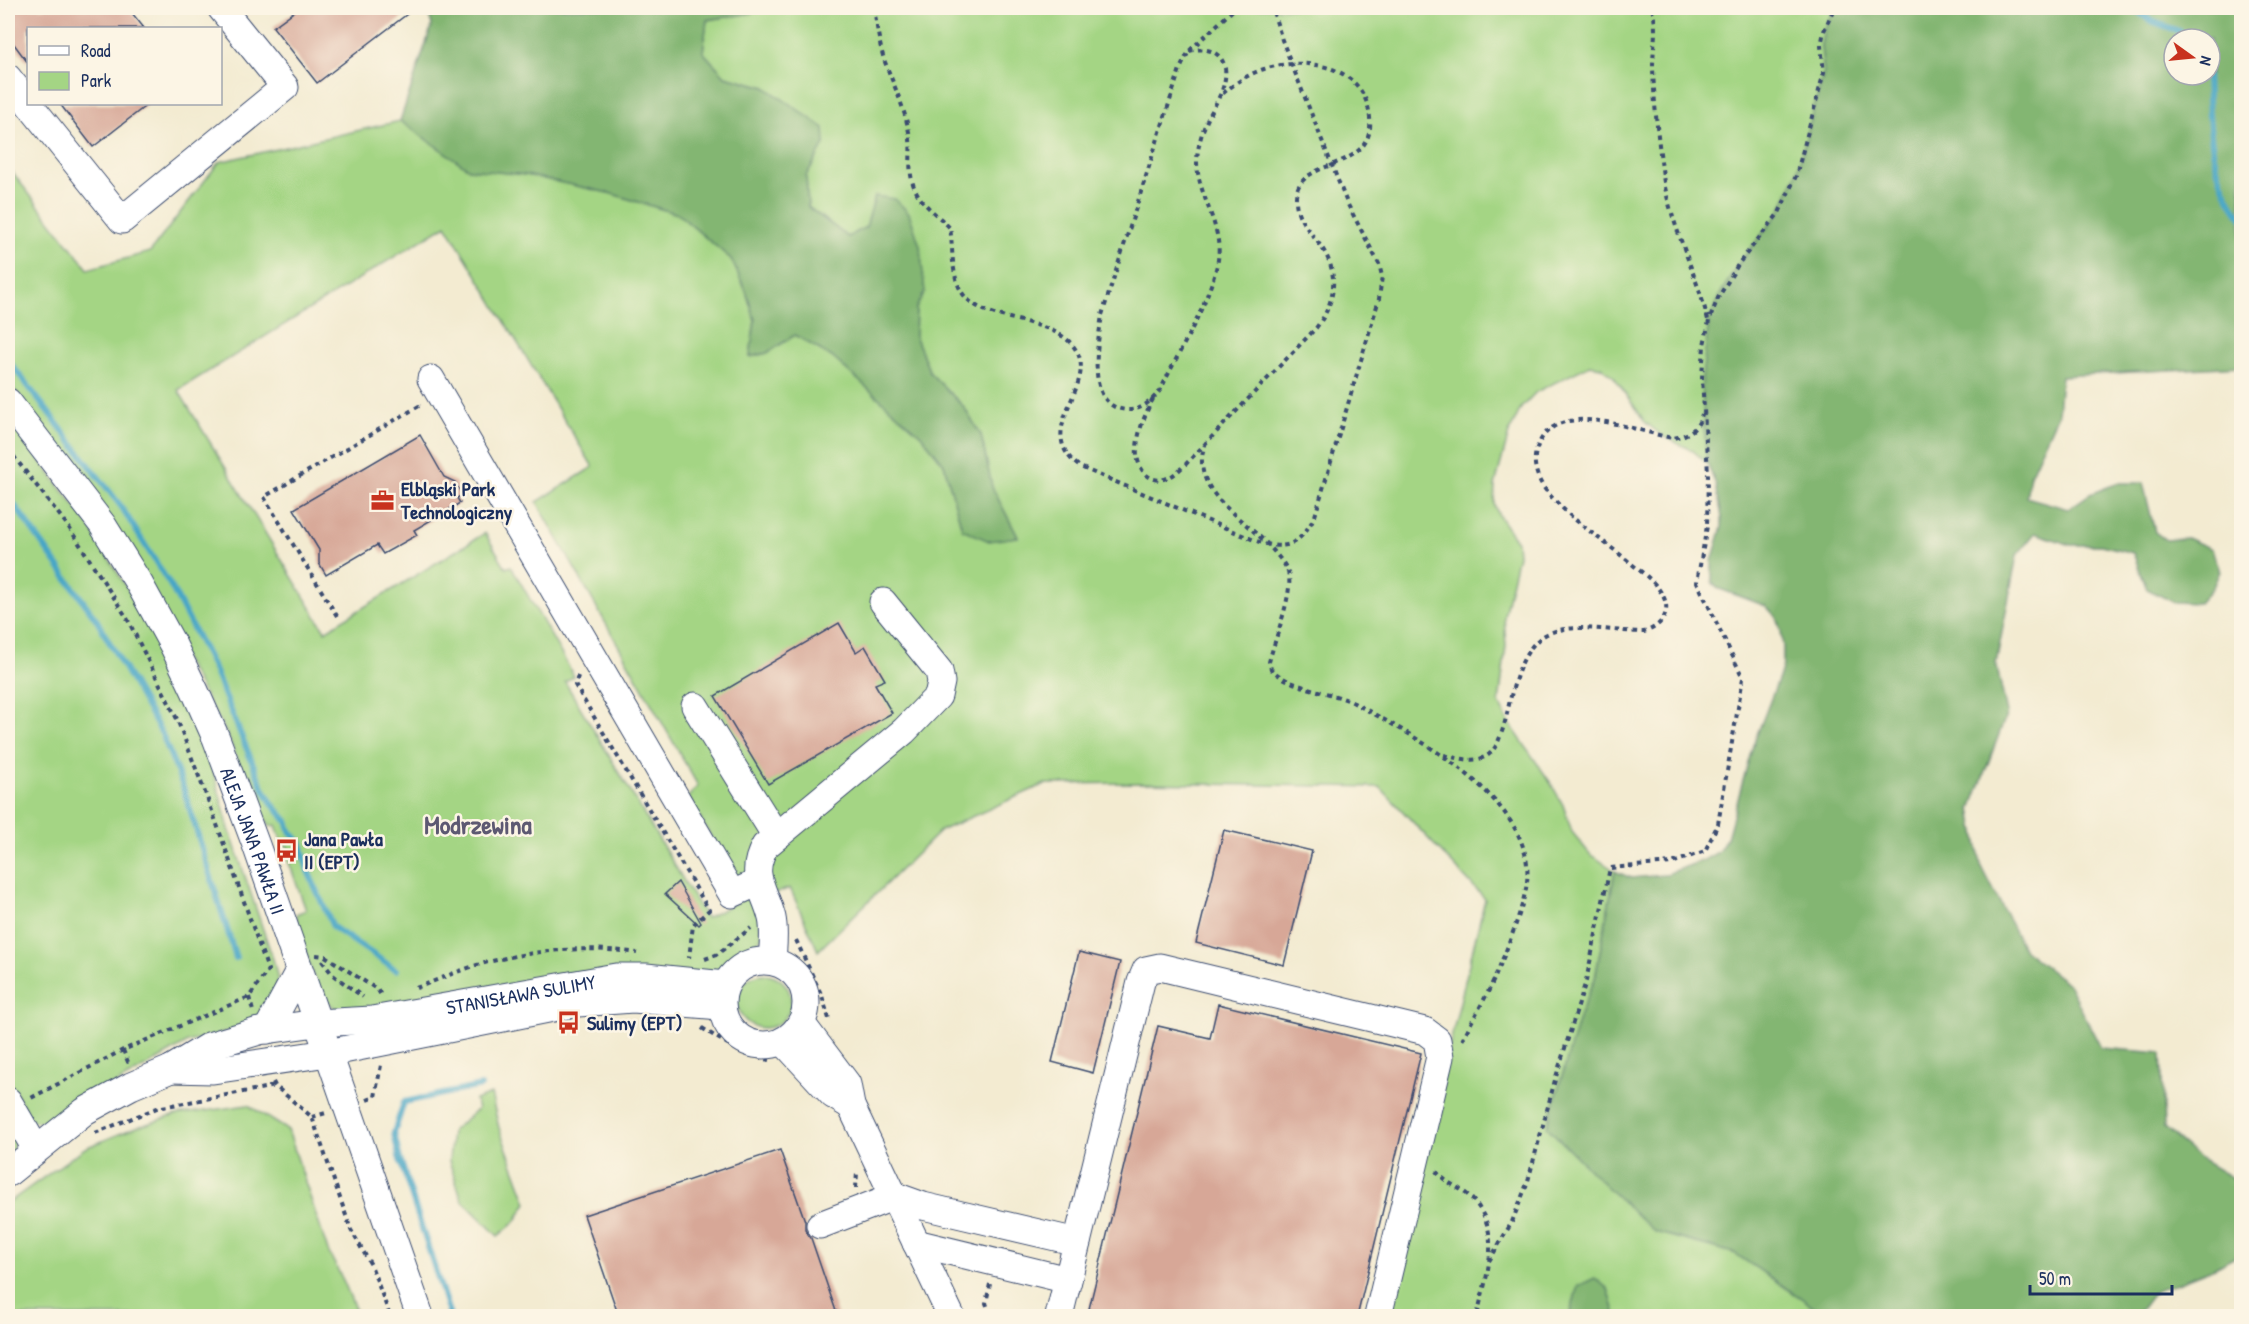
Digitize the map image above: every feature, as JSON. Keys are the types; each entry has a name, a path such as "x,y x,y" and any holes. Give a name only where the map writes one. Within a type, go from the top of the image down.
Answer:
{"street":[{"path":"30,105 122,220 285,87 225,9"},
{"path":"8,78 27,102"},
{"path":"431,379 732,894 759,882"},
{"name":"ALEJA JANA PAWŁA II","path":"8,402 102,524 173,645 216,738 256,846 307,963 317,1023 420,1317"},
{"path":"772,961 774,937 771,918 759,882 758,858 765,846 904,731 938,696 941,682 939,671 884,602"},
{"path":"695,706 776,836"},
{"path":"785,1042 806,1008 805,992 798,978 786,967 772,961 757,960 744,965 733,973 723,995 728,1025 743,1040 756,1044 770,1045 785,1042 847,1084 851,1106 951,1317"},
{"path":"267,1030 307,963"},
{"path":"1059,1317 1136,1000 1146,970 1160,967 1425,1031 1437,1040 1440,1057 1378,1317"},
{"name":"STANISŁAWA SULIMY","path":"8,1173 85,1111 131,1086 171,1069 209,1046 267,1030 317,1023 372,1020 616,976 646,977 723,995"},
{"name":"STANISŁAWA SULIMY","path":"171,1069 213,1070 328,1053 578,1003 723,995"},
{"path":"10,1104 36,1149"},
{"path":"820,1225 895,1196 923,1206 1077,1242"},
{"path":"916,1243 1068,1280"}],"path":[{"path":"874,8 884,60 900,96 908,126 910,170 915,188 931,213 950,228 957,284 963,294 984,309 1058,333 1077,351 1081,371 1062,426 1065,450 1071,460 1080,467 1270,546 1284,547 1294,543 1302,536 1315,516 1382,287 1382,276 1379,264 1347,202 1332,166 1291,65 1272,8"},
{"path":"1154,399 1132,410 1121,410 1103,398 1098,384 1098,342 1102,315 1180,69 1189,51 1235,8"},
{"path":"1652,8 1656,32 1653,64 1654,89 1663,177 1671,208 1709,321"},
{"path":"1489,1261 1512,1222 1528,1181 1555,1080 1586,981 1610,868 1672,863 1705,851 1718,824 1743,678 1697,582 1707,526 1702,378 1709,321 1718,298 1739,263 1779,213 1796,176 1824,72 1821,46 1834,8"},
{"path":"1189,51 1205,49 1215,53 1221,58 1224,68 1225,80 1205,124 1197,159 1203,195 1216,228 1219,243 1217,264 1199,313 1143,421 1137,447 1137,460 1146,474 1158,480 1166,479 1186,464 1316,328 1329,306 1334,282 1333,269 1320,245 1301,220 1295,201 1300,184 1306,177 1352,156 1366,140 1370,119 1365,99 1355,81 1341,71 1314,65 1275,66 1252,74 1219,96"},
{"path":"337,616 264,497 419,406 425,416"},
{"path":"1440,754 1462,760 1475,760 1494,750 1503,734 1523,659 1536,641 1559,630 1572,628 1644,632 1654,629 1662,622 1665,614 1664,596 1653,582 1548,494 1539,479 1535,465 1536,451 1547,430 1555,424 1580,419 1673,438 1685,436 1694,430 1700,422 1703,410"},
{"path":"1206,442 1201,462 1203,475 1209,488 1219,501 1270,546 1290,578 1269,662 1270,669 1284,679 1347,700 1440,754 1485,791 1507,817 1521,840 1527,874 1526,892 1490,988 1459,1046"},
{"path":"8,449 68,526 127,618 177,719 268,970 249,997 123,1050 10,1104"},
{"path":"578,673 575,685 709,910 693,925 689,958"},
{"path":"307,963 312,944"},
{"path":"405,992 480,964 514,957 574,948 649,954"},
{"path":"307,963 325,956 378,990 384,1000 377,1001"},
{"path":"307,963 333,975 370,1002"},
{"path":"698,1026 734,1049 751,1056 785,1042"},
{"path":"86,1138 156,1108 275,1086 312,1117 351,1230 371,1265 390,1317"},
{"path":"858,1162 855,1196 860,1209"},
{"path":"1433,1164 1436,1172 1445,1181 1469,1197 1483,1216 1492,1243 1477,1317"}],"green space":[{"path":"427,8 764,8 752,13 707,20 703,52 725,76 765,87 824,128 825,143 806,176 808,207 848,237 866,227 875,196 895,199 909,213 920,246 925,292 916,308 915,335 930,373 963,406 981,435 992,487 1018,537 989,541 962,529 944,464 921,435 832,357 795,335 767,353 750,357 755,320 746,291 731,259 678,214 609,193 526,175 469,169 400,121 432,25"},
{"path":"764,8 1834,8 1824,31 1821,46 1824,72 1796,176 1779,213 1739,263 1718,298 1702,378 1707,463 1692,450 1664,437 1645,422 1614,377 1601,367 1590,365 1536,392 1521,408 1509,433 1495,485 1494,504 1499,516 1517,542 1518,555 1504,616 1506,646 1499,703 1506,718 1550,782 1563,805 1572,832 1589,853 1615,871 1595,979 1580,1015 1655,1232 1734,1253 1828,1316 1616,1316 1608,1289 1578,1286 1570,1315 1567,1316 1384,1316 1485,899 1380,787 1141,783 1045,784 940,831 818,951 790,888 774,894 733,875 688,797 698,786 537,502 593,467 446,225 178,390 325,631 485,533 506,568 511,566 574,676 565,682 706,918 747,897 755,899 762,936 754,947 717,971 360,1015 339,1010 329,1002 315,980 305,951 296,914 306,910 287,857 290,856 287,845 283,846 276,825 270,826 254,801 227,734 74,466 8,382 8,167 88,269 150,252 219,162 400,121 469,169 526,175 609,193 678,214 731,259 746,291 755,320 750,357 767,353 795,335 832,357 921,435 944,464 962,529 1018,537 992,487 981,435 963,406 930,373 915,335 916,308 925,292 866,227 848,237 808,207 806,176 825,143 766,87 725,76 703,52 707,20 752,13"},
{"path":"1834,8 2241,8 2241,366 2061,376 2058,414 2030,475 2026,497 2068,509 2090,494 2118,483 2143,483 2155,532 2166,540 2187,538 2212,549 2220,571 2213,587 2199,603 2173,602 2147,589 2133,553 2101,545 2071,545 2035,533 2017,555 1996,663 2007,713 1971,809 1981,865 2024,950 2069,985 2101,1048 2161,1053 2164,1128 2200,1159 2241,1183 2241,1254 2212,1269 2154,1292 2136,1316 1828,1316 1734,1253 1655,1232 1547,1127 1580,1015 1595,979 1615,871 1631,878 1664,875 1704,860 1718,852 1727,838 1753,745 1783,665 1781,631 1776,617 1766,606 1717,588 1712,582 1712,561 1722,527 1722,517 1716,485 1707,463 1702,378 1709,321 1718,298 1739,263 1779,213 1796,176 1824,72 1821,46 1824,31"},
{"path":"8,418 88,524 159,641 206,744 229,829 278,980 275,993 264,1013 234,1030 188,1042 59,1117 46,1122 32,1121 8,1080"},
{"path":"759,974 769,974 779,978 787,986 791,1001 787,1016 779,1024 769,1028 759,1028 749,1024 741,1016 737,1006 737,996 741,986 749,978"},
{"path":"491,1094 499,1128 527,1203 515,1222 498,1236 462,1200 449,1161 452,1131 478,1109 475,1100"},
{"path":"248,1105 288,1130 328,1251 358,1316 8,1316 8,1203 85,1148 134,1128 176,1115"},
{"path":"8,1117 14,1134 14,1143 8,1159"},
{"path":"1595,1278 1608,1289 1616,1316 1567,1316 1570,1314 1578,1286"}],"building":[{"path":"8,8 128,8 143,27 27,27 27,62 8,36"},
{"path":"299,8 415,8 317,83 273,27"},
{"path":"61,105 147,105 93,147"},
{"name":"Elbląski Park Technologiczny","path":"420,435 444,477 455,482 462,495 457,498 460,503 414,530 417,535 383,554 377,545 326,575 319,563 319,550 294,509"},
{"path":"839,623 856,652 865,646 885,680 875,684 892,713 768,784 715,696"},
{"path":"1224,830 1312,851 1284,965 1196,943"},
{"path":"678,882 701,923 699,925 665,894"},
{"path":"1079,952 1120,962 1093,1073 1052,1062"},
{"path":"1218,1004 1421,1053 1357,1317 1087,1317 1158,1026 1210,1038"},
{"path":"780,1150 805,1221 805,1230 811,1238 838,1317 619,1317 584,1215"}],"waterway":[{"path":"2133,8 2151,21 2168,27"},
{"path":"2208,87 2210,131 2217,168 2231,202 2242,218"},
{"path":"8,360 120,505 172,588 213,667 262,786 273,805 287,821 290,831 301,844 308,871 333,927 396,970"},
{"path":"8,496 96,619 162,734 182,784 236,958"},
{"path":"450,1316 399,1156 394,1133 404,1102 481,1086"}],"place":[{"name":"Elbląski Park Technologiczny","path":"383,500"},
{"name":"Jana Pawła II (EPT)","path":"286,850"},
{"name":"Sulimy (EPT)","path":"569,1022"}],"district":[{"name":"Modrzewina","path":"478,824"}]}
